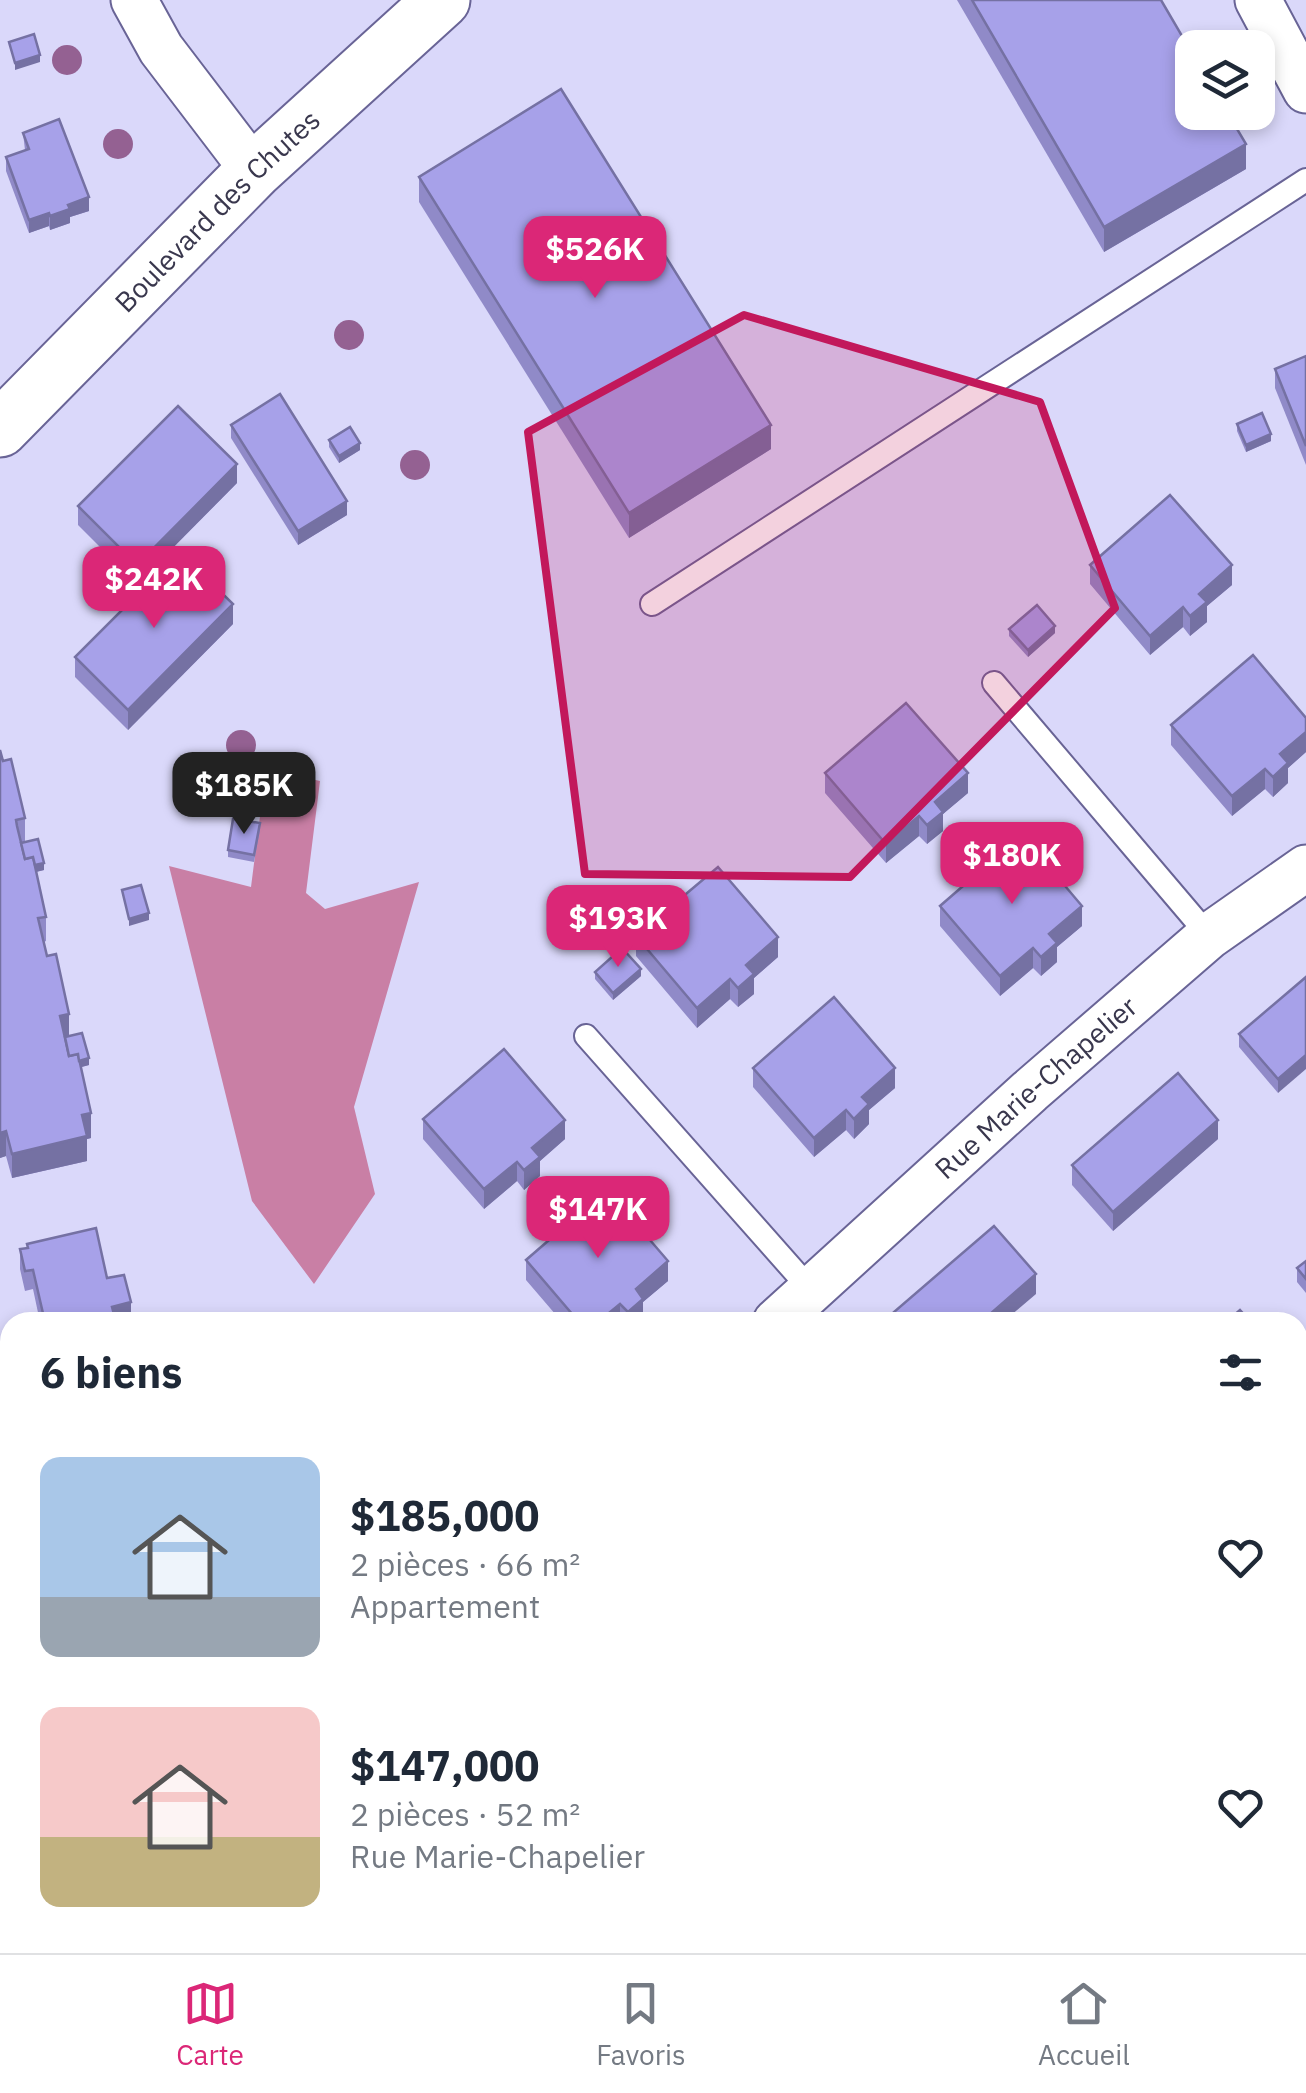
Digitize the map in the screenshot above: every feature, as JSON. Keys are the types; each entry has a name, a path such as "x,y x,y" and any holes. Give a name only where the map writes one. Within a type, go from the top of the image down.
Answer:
{"street":[{"path":"134,0 161,49 254,171"},
{"name":"Boulevard des Chutes","path":"0,429 254,171 442,0"},
{"path":"1258,0 1306,90"},
{"name":"Rue Marie-Chapelier","path":"787,1312 1210,936 1306,868"}],"lane":[{"path":"652,604 1306,180"},
{"path":"994,684 1210,936"},
{"path":"586,1036 811,1290"}],"highlighted area":[{"path":"744,315 1040,402 1115,608 850,877 585,874 528,432"}],"shaded area":[{"path":"266,769 320,781 306,893 325,909 419,882 354,1107 375,1194 314,1284 252,1201 169,866 251,887"}],"building":[{"path":"972,0 1161,0 1179,30 1175,30 1175,130 1238,130 1246,144 1104,227"},
{"path":"34,34 40,55 15,63 9,42"},
{"path":"561,89 771,425 629,513 419,177"},
{"path":"59,119 89,197 68,205 70,209 29,220 6,157 29,149 23,133"},
{"path":"1306,356 1306,446 1275,369"},
{"path":"280,394 347,501 298,531 231,425"},
{"path":"178,406 237,464 137,565 78,506"},
{"path":"1262,413 1271,434 1246,445 1237,424"},
{"path":"350,427 360,443 339,456 329,440"},
{"path":"1170,495 1232,565 1199,594 1207,602 1190,616 1183,607 1150,636 1090,565"},
{"path":"180,552 233,604 128,710 75,657"},
{"path":"1037,605 1055,626 1028,650 1009,629"},
{"path":"1253,655 1306,718 1306,732 1280,754 1288,763 1273,777 1265,769 1232,796 1171,725"},
{"path":"906,703 968,773 935,802 943,812 927,825 919,816 886,844 825,773"},
{"path":"0,750 3,761 11,759 25,818 16,820 17,826 25,859 33,857 46,917 38,918 47,956 56,954 69,1014 60,1016 69,1056 78,1054 91,1113 82,1115 87,1136 12,1154 6,1131 0,1133"},
{"path":"233,819 260,823 254,855 228,850"},
{"path":"1022,835 1082,906 1049,934 1057,943 1041,957 1033,948 1000,976 940,906"},
{"path":"38,839 44,863 35,865 33,857 25,859 21,843"},
{"path":"718,867 778,937 746,965 754,974 738,988 730,979 697,1008 636,936"},
{"path":"141,885 149,913 129,919 122,890"},
{"path":"622,948 641,969 613,993 595,972"},
{"path":"1306,977 1306,1055 1278,1079 1239,1034"},
{"path":"834,997 895,1068 862,1097 869,1104 854,1119 846,1110 814,1138 753,1068"},
{"path":"82,1033 89,1058 79,1061 78,1054 69,1056 65,1037"},
{"path":"504,1049 565,1120 532,1148 540,1157 524,1170 517,1162 484,1189 423,1119"},
{"path":"1178,1073 1218,1120 1113,1212 1072,1165"},
{"path":"607,1190 668,1261 636,1289 643,1299 628,1312 620,1304 610,1312 570,1312 526,1260"},
{"path":"994,1226 1036,1274 992,1312 894,1312"},
{"path":"96,1228 107,1278 124,1275 131,1302 112,1307 113,1312 43,1312 33,1270 25,1271 20,1249 28,1248 27,1244"},
{"path":"1306,1261 1306,1279 1297,1268"}]}
